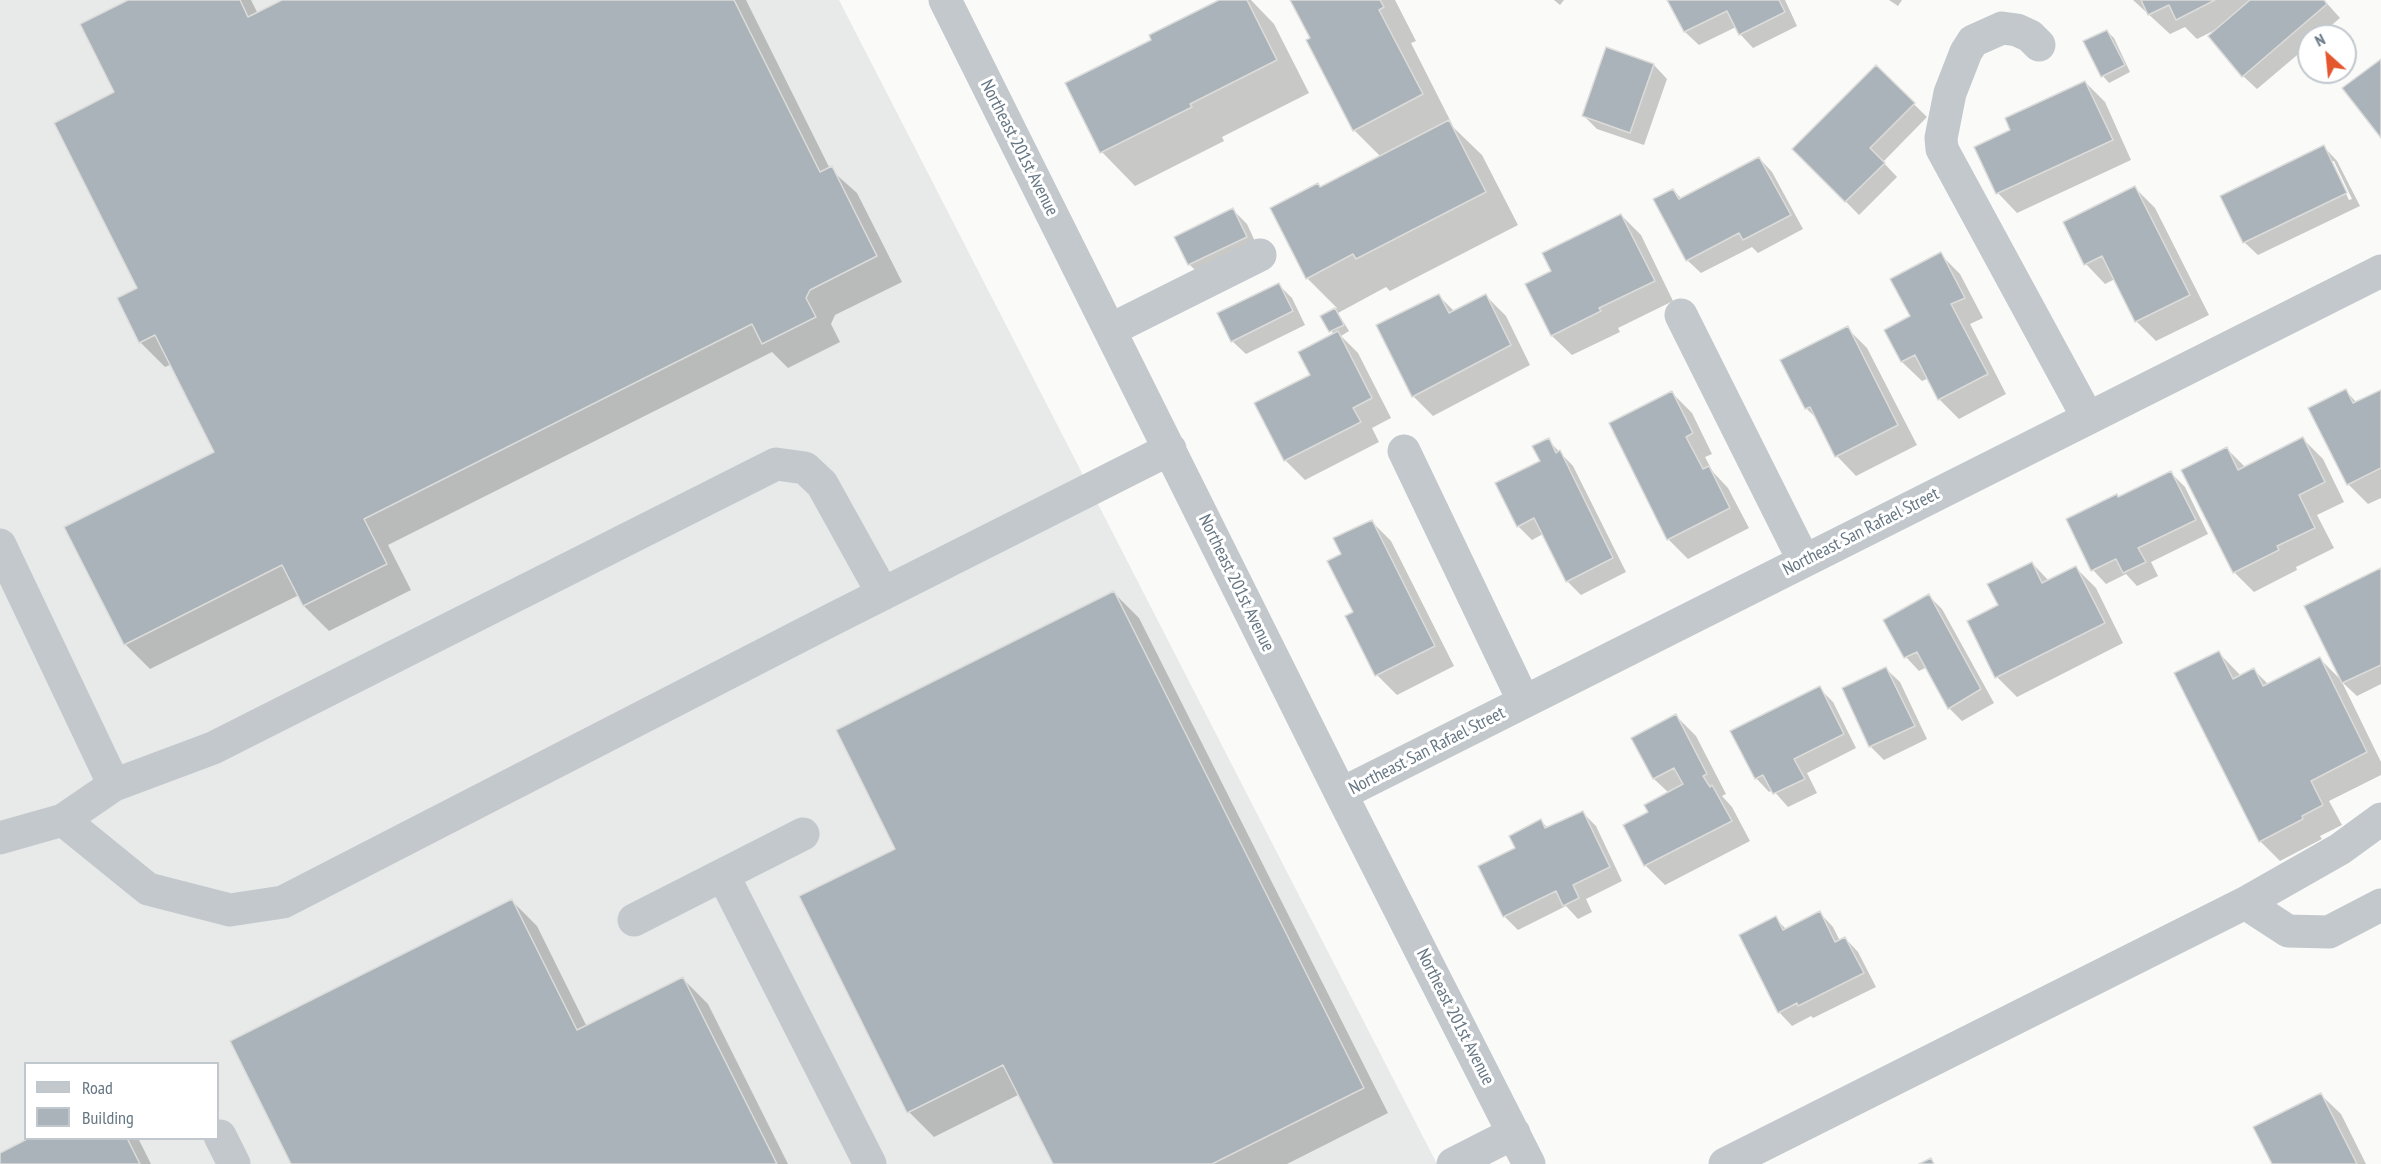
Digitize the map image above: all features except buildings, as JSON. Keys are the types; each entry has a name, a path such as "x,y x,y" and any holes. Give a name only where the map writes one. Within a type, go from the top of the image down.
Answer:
{"street":[{"name":"Northeast 201st Avenue","path":"954,3 1110,330 1341,794 1529,1164"},
{"path":"2039,45 2030,36 2017,30 2002,28 1973,41 1966,52 1950,93 1941,138 1942,149 2088,418"},
{"path":"1110,330 1260,255"},
{"name":"Northeast San Rafael Street","path":"1341,794 2381,271"},
{"path":"1681,315 1804,561"},
{"path":"63,820 148,889 230,910 283,902 1170,449"},
{"path":"1404,451 1524,702"},
{"path":"0,838 63,820 114,785 213,748 776,464 805,468 822,484 883,594"},
{"path":"0,545 114,785"},
{"path":"1725,1164 2245,903 2340,849 2381,819"},
{"path":"634,920 803,834"},
{"path":"723,875 870,1164"},
{"path":"2245,903 2288,931 2329,932 2381,905"},
{"path":"1453,1164 1514,1133"}],"shaded area":[{"path":"0,0 839,0 1437,1164 0,1164"}]}
